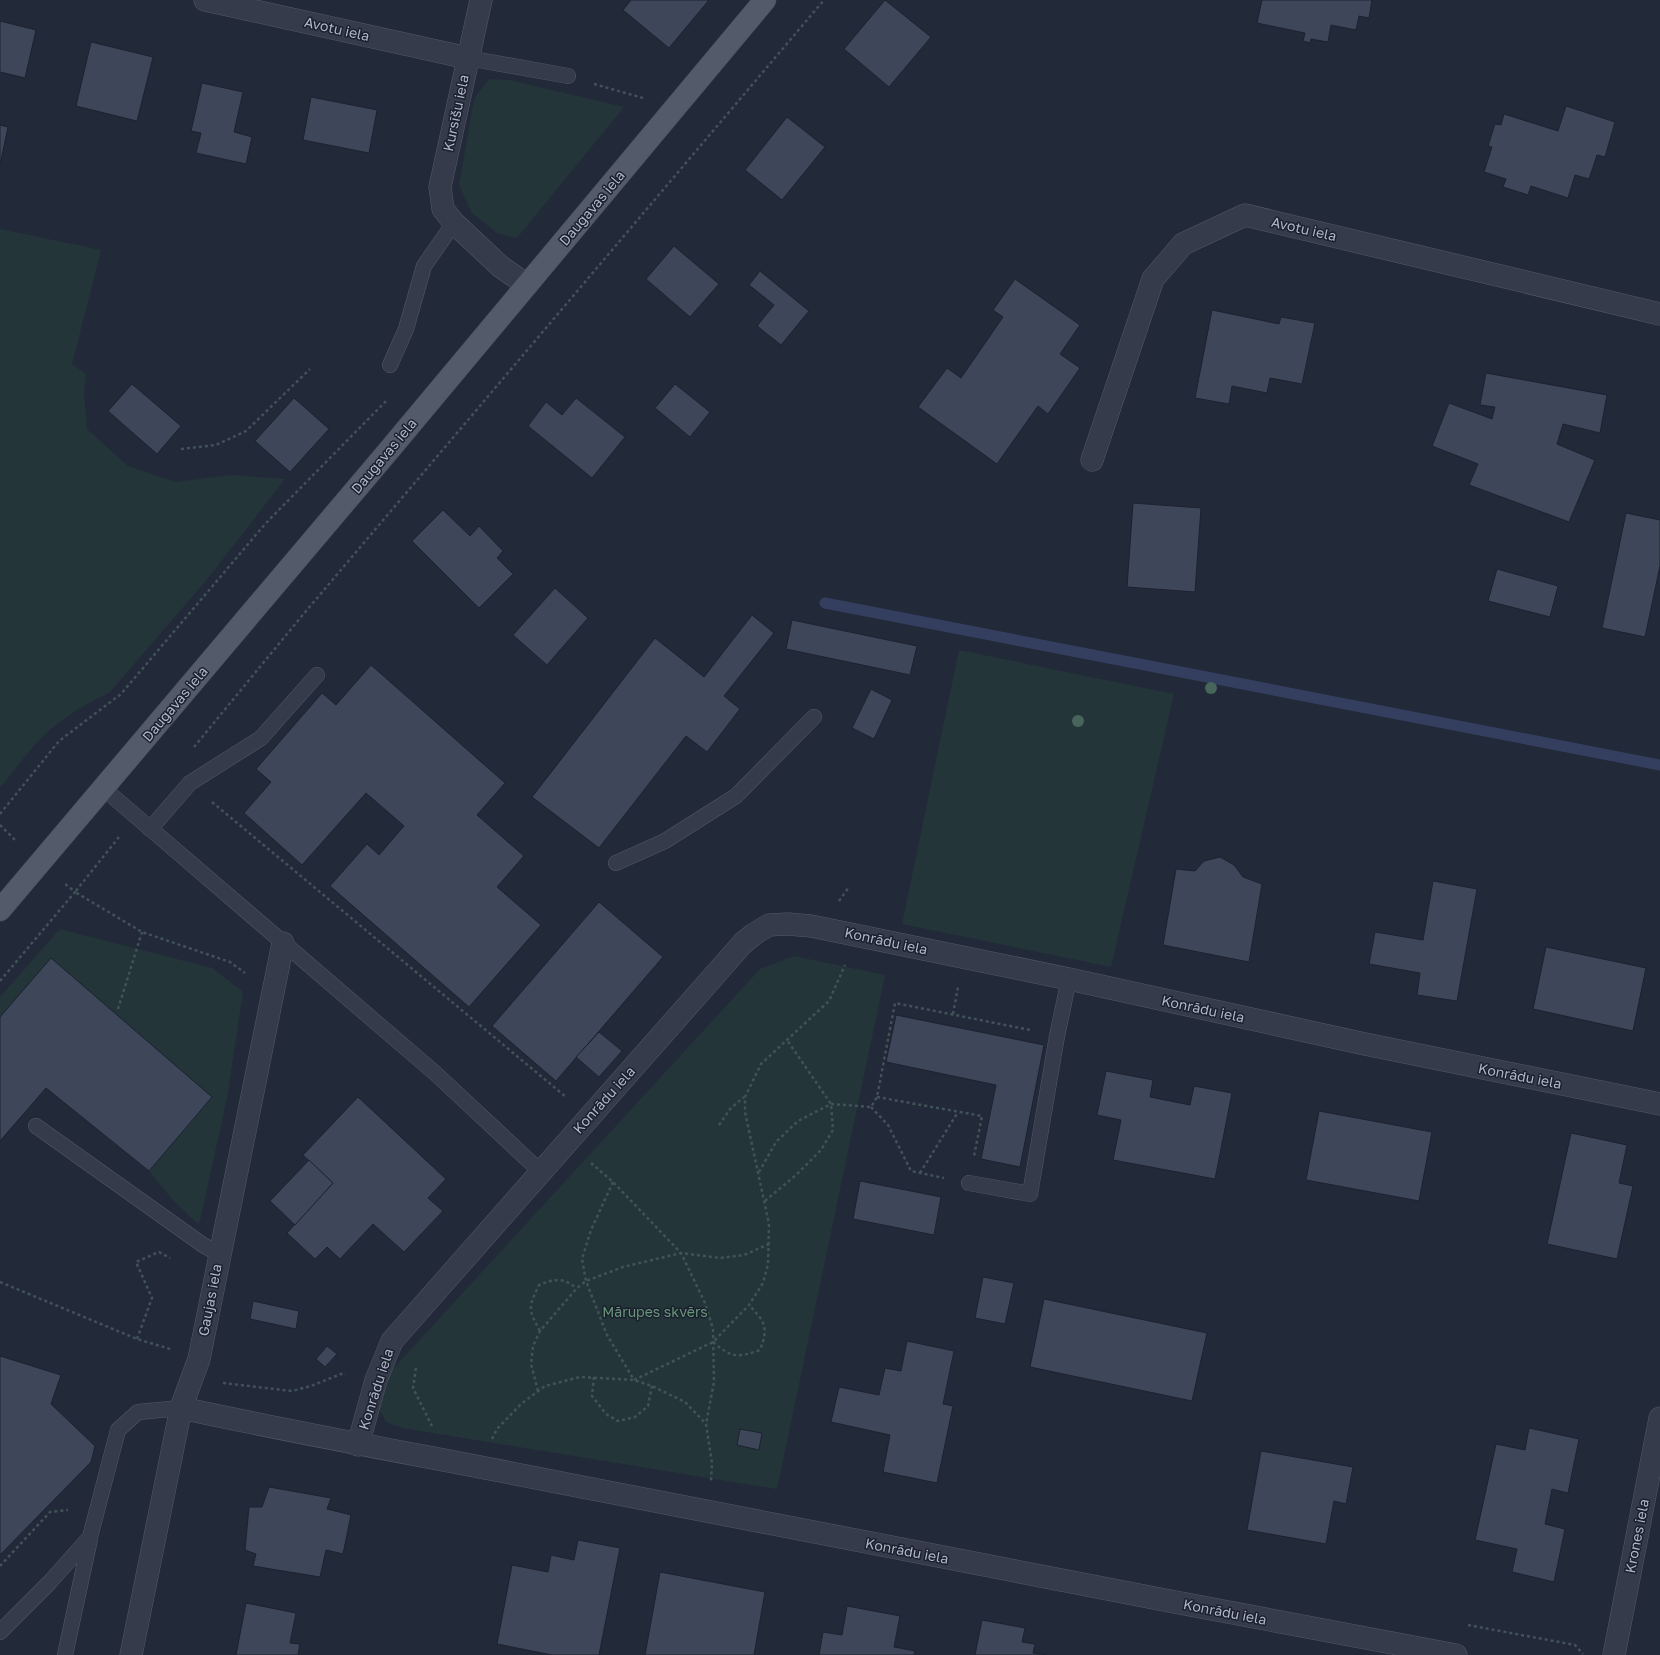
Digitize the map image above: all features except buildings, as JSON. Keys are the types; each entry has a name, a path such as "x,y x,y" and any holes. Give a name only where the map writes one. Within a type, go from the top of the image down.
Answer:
{"main road":[{"name":"Daugavas iela","path":"0,910 527,286 766,0"}],"street":[{"name":"Avotu iela","path":"205,0 468,58"},
{"name":"Kursīšu iela","path":"481,0 440,187 443,209 454,223 501,267 527,286"},
{"name":"Avotu iela","path":"1092,460 1153,279 1183,244 1245,215 1660,314"},
{"name":"Konrādu iela","path":"358,1445 376,1380 392,1341 743,943 769,925 788,924 811,926 1070,979 1365,1044 1660,1104"},
{"name":"Gaujas iela","path":"132,1655 181,1408 199,1359 283,943"},
{"name":"Konrādu iela","path":"181,1408 358,1445 481,1467 1123,1593 1456,1655"},
{"name":"Krones iela","path":"1614,1655 1660,1418"}],"lane":[{"path":"468,58 568,76"},
{"path":"390,364 406,329 424,266 454,223"},
{"path":"150,829 190,784 261,738 317,674"},
{"path":"616,862 665,841 736,796 814,718"},
{"path":"103,788 435,1073 541,1172"},
{"path":"969,1182 1030,1194 1057,1036 1070,979"},
{"path":"36,1126 203,1245 219,1254"},
{"path":"65,1655 90,1537 118,1430 138,1412 181,1408"},
{"path":"0,1632 49,1583 90,1537"}],"path":[{"path":"191,750 301,617 824,0"},
{"path":"568,76 644,98 639,104"},
{"path":"181,449 216,445 246,430 310,369"},
{"path":"0,814 59,741 121,694 266,523 394,394"},
{"path":"190,784 570,1100"},
{"path":"136,816 75,892 142,932 230,962 248,976"},
{"path":"118,1009 142,932"},
{"path":"719,1125 730,1109 745,1097 761,1064 829,1001 845,964"},
{"path":"953,1014 958,986"},
{"path":"871,1107 877,1097 895,1003 1057,1036"},
{"path":"765,1201 796,1175 821,1150 833,1130 831,1104 812,1074 787,1040"},
{"path":"634,1380 713,1342 749,1305 763,1283 768,1264 769,1224 745,1112 745,1097"},
{"path":"759,1173 776,1142 798,1121 831,1104 871,1107 888,1125 912,1171 969,1182 982,1116 877,1097"},
{"path":"920,1173 958,1112"},
{"path":"566,1142 613,1182 680,1254 705,1303 713,1329 714,1382 706,1424 712,1463 710,1483"},
{"path":"613,1182 591,1230 582,1259 586,1281 607,1335 634,1380"},
{"path":"538,1391 531,1364 533,1346 540,1331 577,1288 586,1281 623,1267 680,1254 720,1258 744,1255 769,1244"},
{"path":"137,1339 152,1298 136,1262 159,1252 171,1258"},
{"path":"540,1331 530,1313 532,1299 539,1285 550,1281 565,1280 577,1288"},
{"path":"0,1282 137,1339 199,1359 212,1369 217,1382 292,1391 311,1386 341,1374 413,1388"},
{"path":"713,1342 726,1353 743,1356 760,1350 766,1336 763,1320 749,1305"},
{"path":"416,1366 413,1388 431,1426 439,1428"},
{"path":"481,1467 497,1429 522,1404 545,1386 580,1377 634,1380 652,1386 685,1402 706,1424"},
{"path":"594,1377 592,1396 606,1414 618,1421 635,1417 648,1406 652,1386"},
{"path":"492,1439 499,1441"},
{"path":"0,1566 50,1512 98,1506"},
{"path":"1466,1625 1575,1645 1584,1655"}],"green space":[{"path":"489,79 509,80 624,107 517,238 497,233 472,213 459,185 474,99"},
{"path":"0,229 101,250 72,364 86,374 84,393 87,429 128,466 175,482 231,475 285,479 209,577 110,692 90,702 51,729 28,753 0,788"},
{"path":"959,650 1174,694 1111,967 902,924"},
{"path":"60,929 212,968 243,992 227,1098 199,1225 172,1199 149,1171 211,1096 51,958 0,1017 0,997"},
{"name":"Mārupes skvērs","path":"794,956 885,975 777,1489 402,1428 386,1422 375,1400 381,1382 760,969"}],"waterway":[{"path":"825,603 1660,765"}]}
